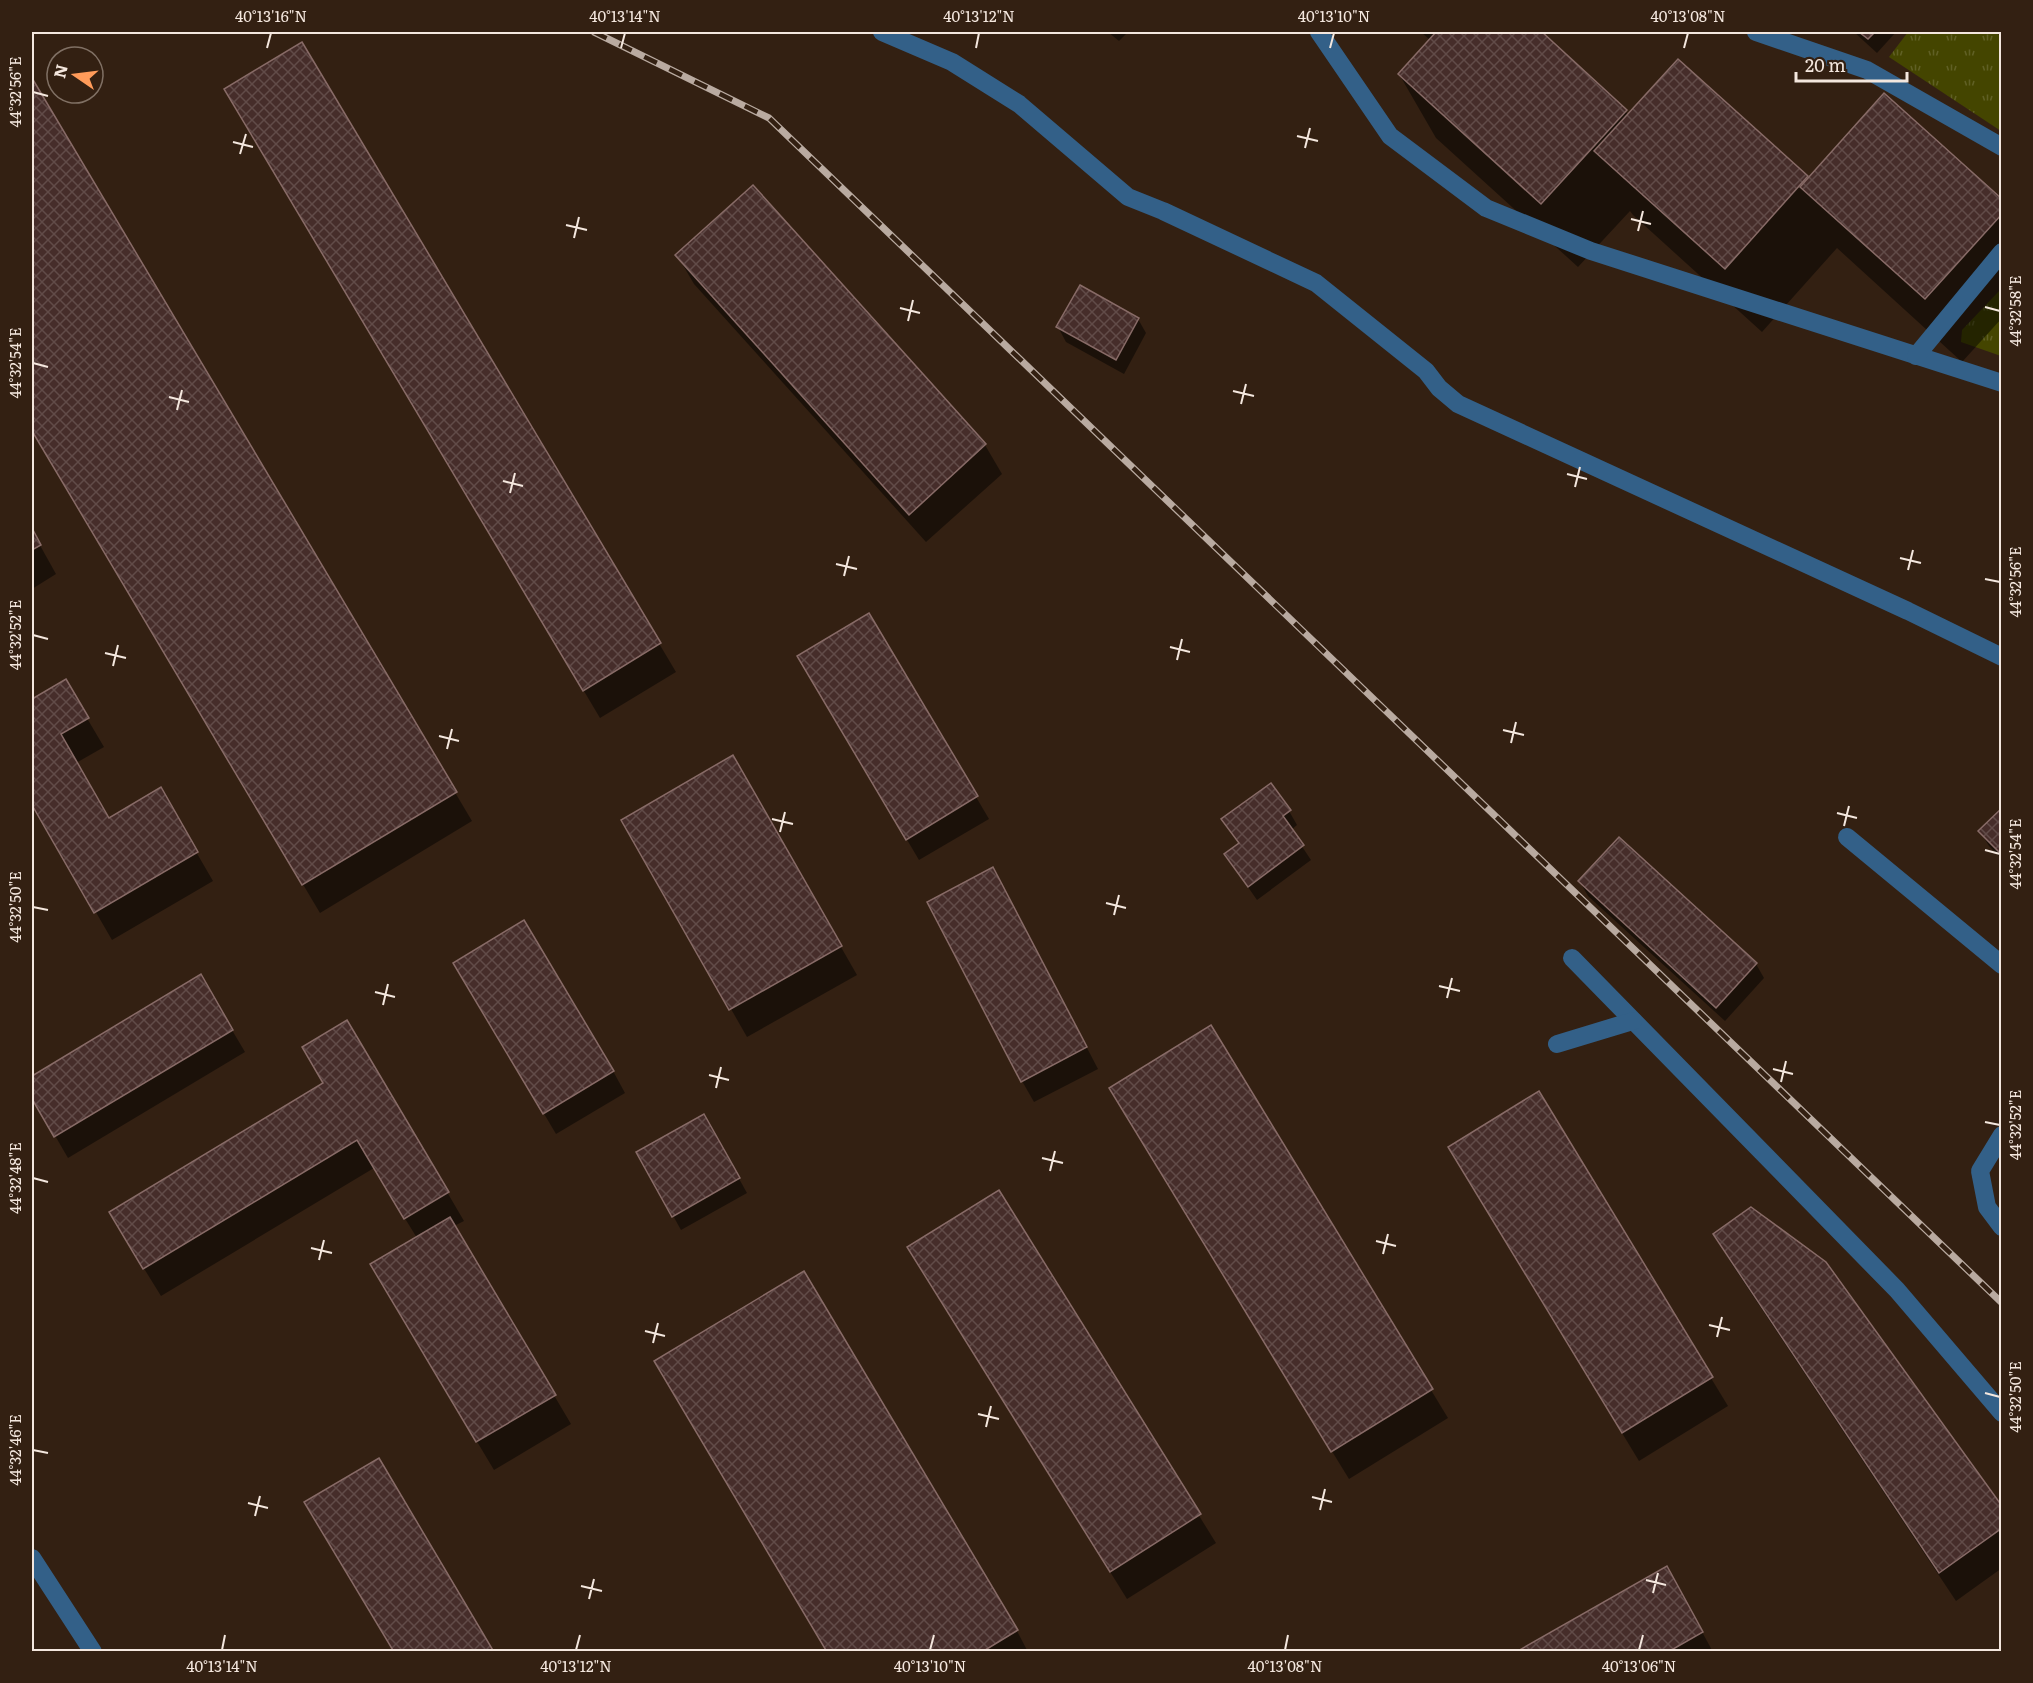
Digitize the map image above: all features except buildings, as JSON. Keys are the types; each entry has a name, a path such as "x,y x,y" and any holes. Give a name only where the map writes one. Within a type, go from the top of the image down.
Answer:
{"street":[{"path":"885,32 952,62 1019,104 1128,197 1316,283 1426,371 1438,388 1458,404 1908,611 2001,657"},
{"path":"1319,32 1390,136 1486,208 1591,251 2001,383"},
{"path":"1756,32 1867,70 2001,147"},
{"path":"1916,356 2001,252"},
{"path":"1847,837 2001,964"},
{"path":"1572,958 1897,1290 2001,1413"},
{"path":"1557,1044 1633,1021"},
{"path":"2001,1135 1980,1171 1987,1207 2001,1227"},
{"path":"32,1558 93,1652"}],"green space":[{"path":"1908,32 1994,32 2001,36 2001,131 1889,57"},
{"path":"2001,289 2001,356 1961,342 1962,330"}],"railway":[{"path":"594,32 769,118 2002,1303"}]}
